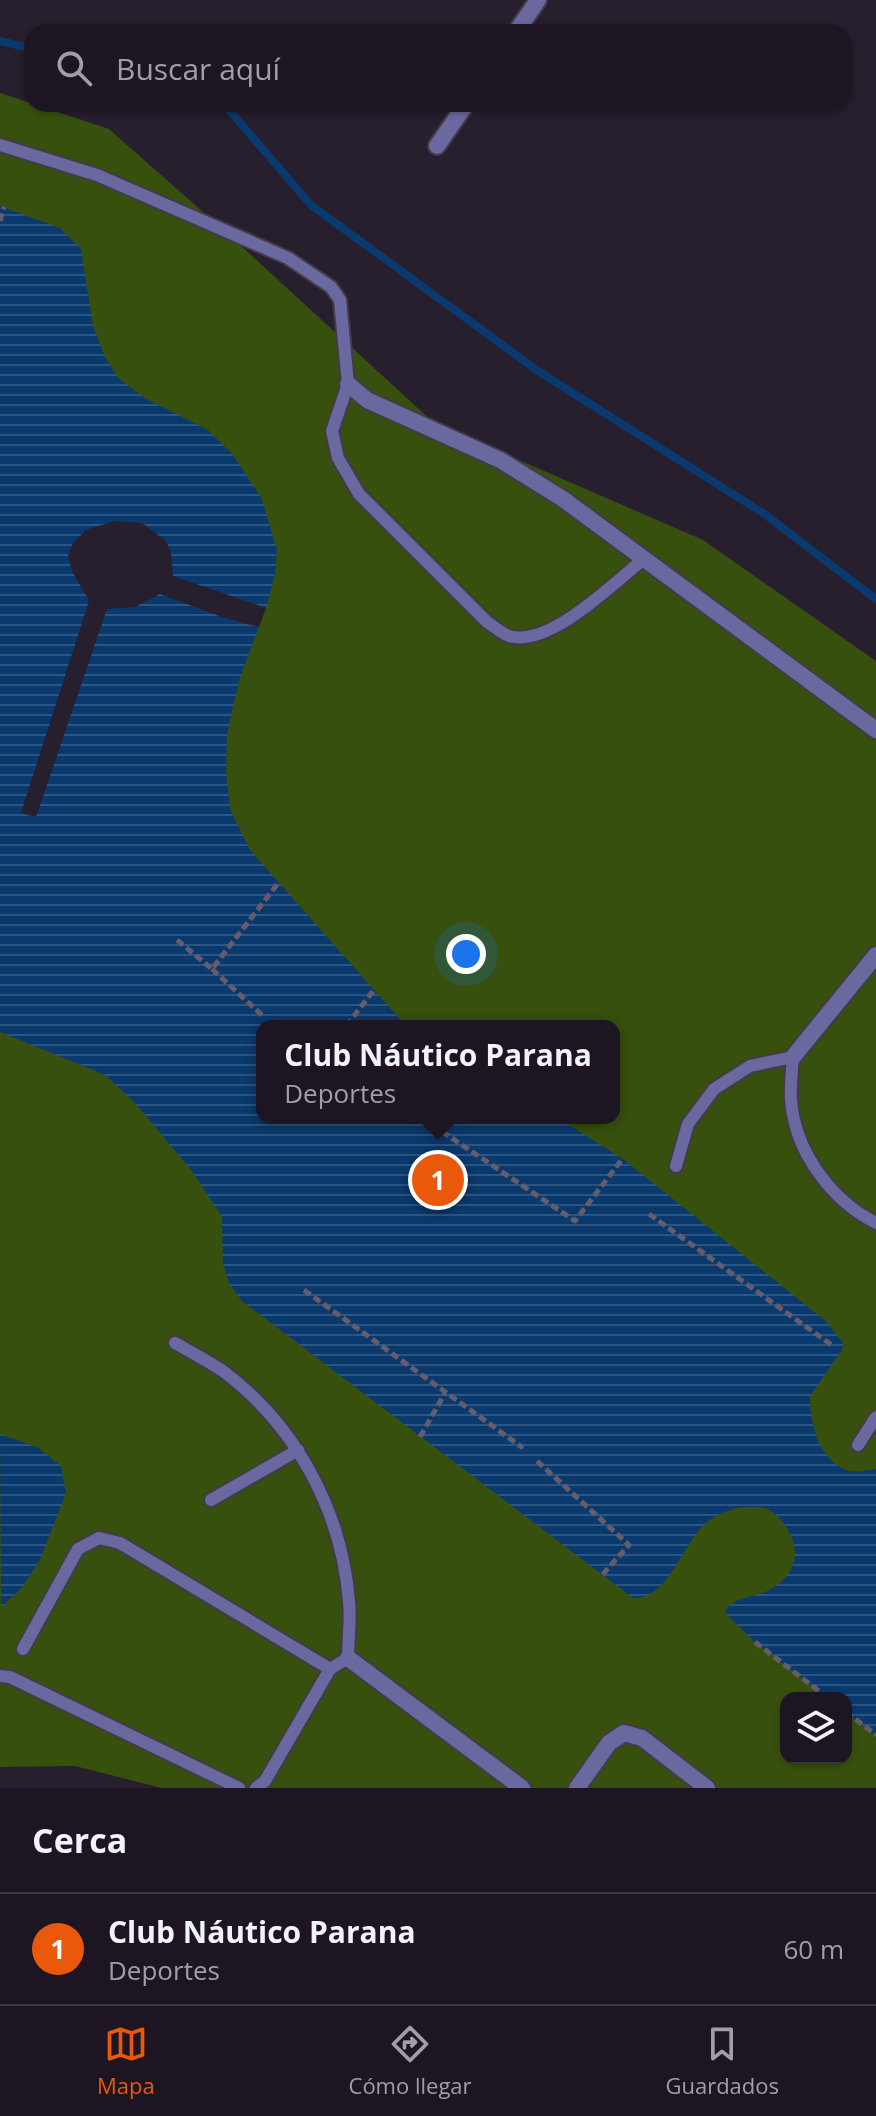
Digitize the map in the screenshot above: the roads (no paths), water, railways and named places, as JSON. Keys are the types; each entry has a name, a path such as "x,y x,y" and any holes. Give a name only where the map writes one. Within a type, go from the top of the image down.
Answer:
{"street":[{"path":"522,24 538,0"},
{"path":"437,146 460,112"},
{"path":"348,384 367,400 500,460 563,499 876,730"},
{"path":"793,1057 876,955"},
{"path":"348,1658 522,1788"},
{"path":"577,1788 609,1743 624,1733 642,1738 707,1788"}],"lane":[{"path":"0,145 97,175 288,258 331,287 340,300 348,384 332,431 338,458 359,494 487,622 510,636 538,635 559,625 644,559"},
{"path":"676,1166 688,1124 714,1089 750,1066 793,1057 791,1102 802,1145 825,1183 856,1213 876,1223"},
{"path":"175,1343 222,1371 264,1407 298,1450 324,1498 341,1549 349,1603 348,1658 330,1669 265,1781 256,1788"},
{"path":"858,1445 876,1417"},
{"path":"211,1500 298,1450"},
{"path":"23,1649 78,1549 99,1538 120,1543 330,1669"},
{"path":"0,1676 10,1677 239,1788"}],"water":[{"path":"0,206 60,228 81,249 93,326 105,357 119,379 145,398 208,430 233,455 262,499 277,550 275,574 266,608 239,680 227,734 226,774 230,809 250,850 401,1020 256,1020 256,1124 568,1124 623,1159 827,1322 843,1343 842,1350 810,1396 817,1437 827,1456 844,1469 876,1469 876,1735 852,1717 852,1692 820,1692 755,1642 725,1611 737,1600 775,1587 790,1571 795,1551 793,1541 773,1512 761,1507 737,1508 707,1522 666,1580 645,1596 633,1598 242,1301 229,1283 223,1264 222,1217 192,1171 134,1102 105,1075 0,1032"},
{"path":"0,1434 37,1447 61,1466 66,1493 40,1560 21,1589 1,1607"}],"waterway":[{"path":"0,41 24,47"},
{"path":"231,112 311,205 538,371 763,513 876,599"}],"place":[{"name":"Club Náutico Parana","path":"438,1180"}]}
